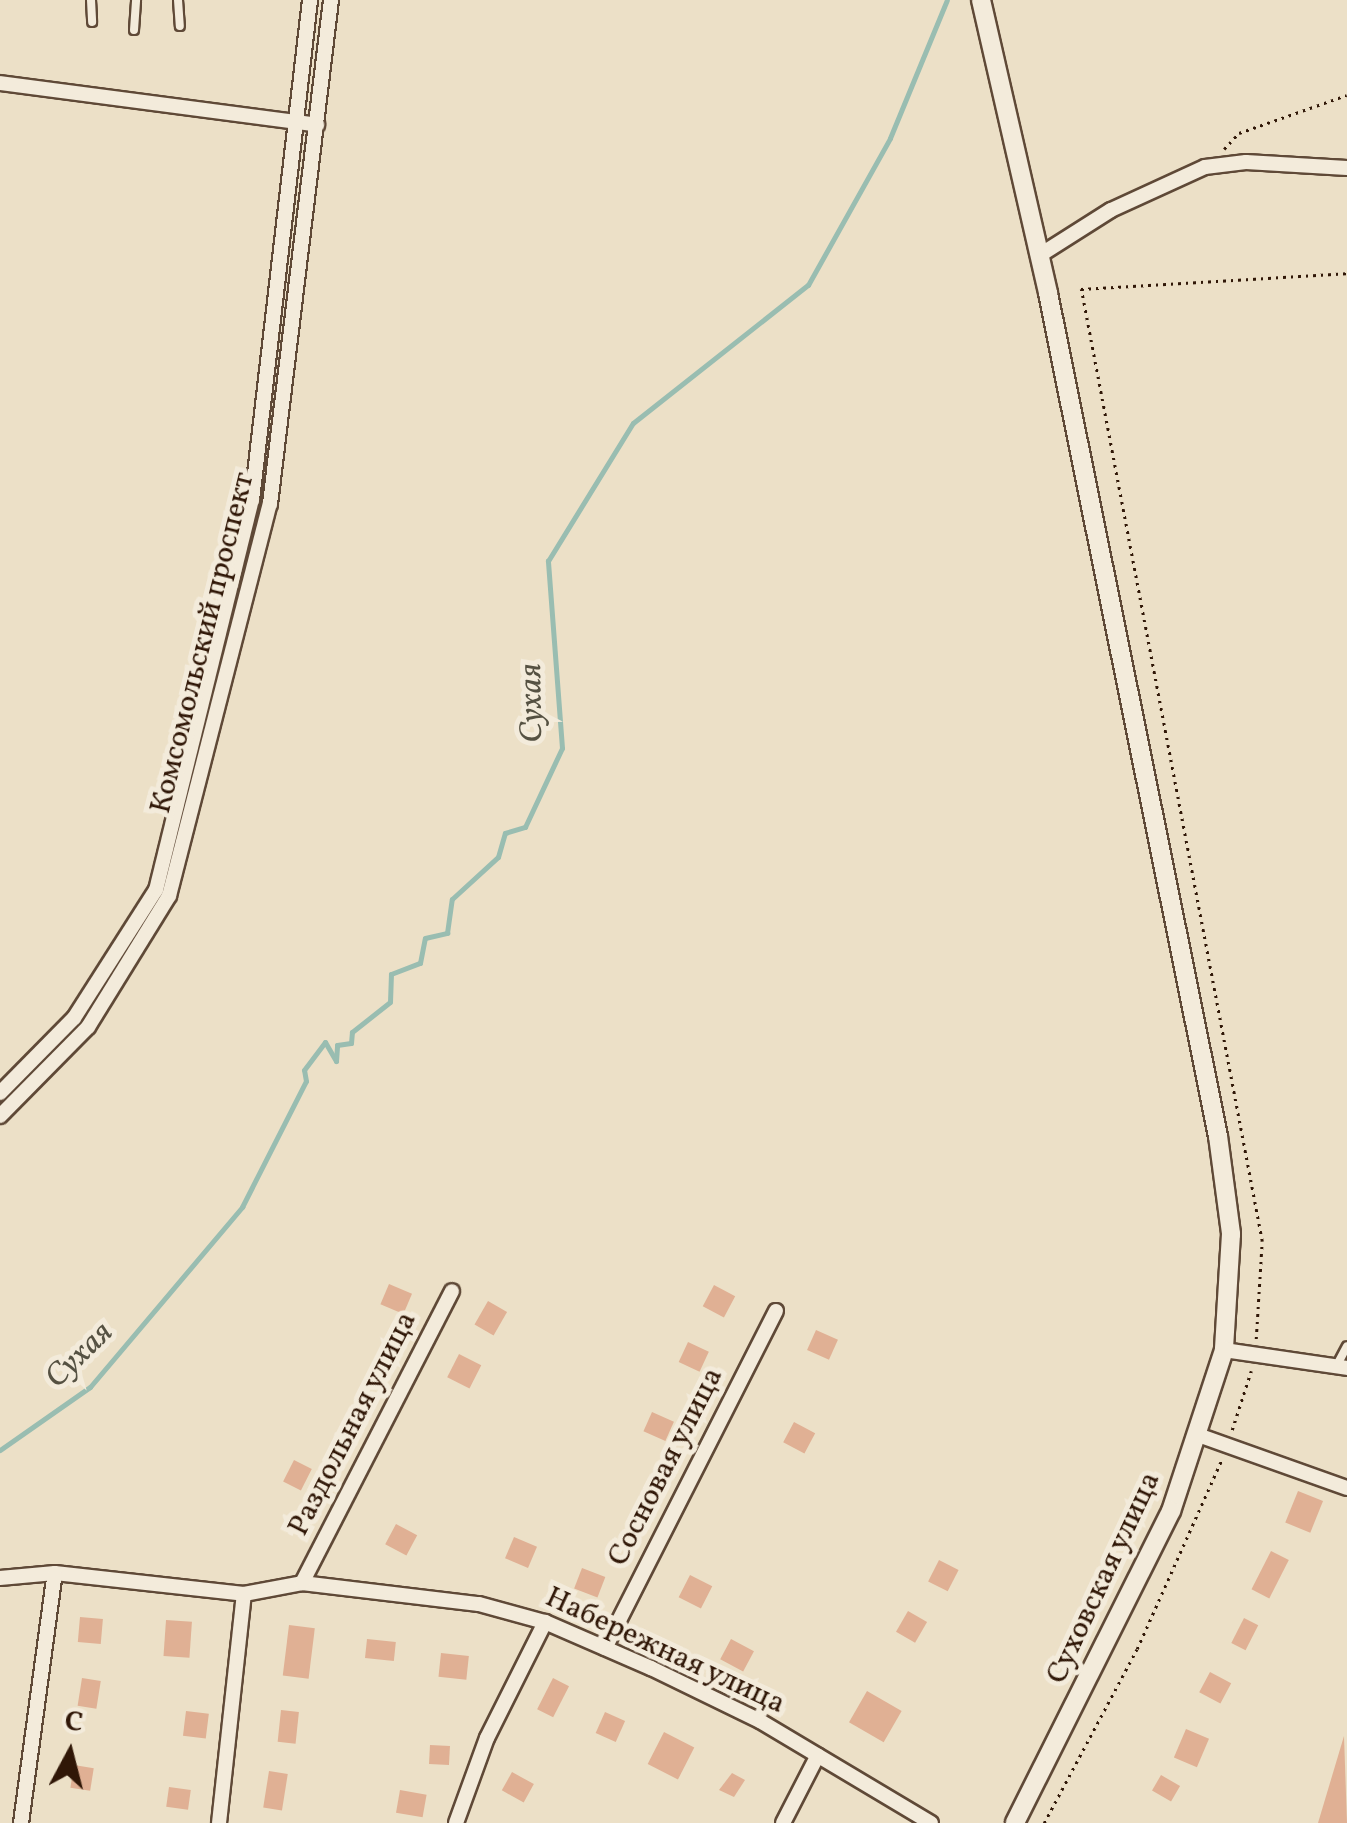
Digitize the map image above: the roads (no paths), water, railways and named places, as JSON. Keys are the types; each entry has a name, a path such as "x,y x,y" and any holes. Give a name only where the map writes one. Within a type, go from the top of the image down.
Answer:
{"street":[{"name":"Комсомольский проспект","path":"0,1093 74,1018 156,890 252,500 310,0"},
{"name":"Комсомольский проспект","path":"0,1116 88,1027 169,896 270,504 330,0"},
{"name":"Суховская улица","path":"981,0 1040,255 1218,1136 1231,1234 1224,1350 1171,1510 1016,1823"},
{"path":"0,83 318,125"},
{"path":"1040,255 1111,210 1205,167 1246,162 1347,168"},
{"name":"Раздольная улица","path":"302,1583 452,1291"},
{"name":"Сосновая улица","path":"605,1648 776,1311"},
{"path":"1224,1350 1342,1367"},
{"path":"1198,1435 1347,1488"},
{"path":"21,1823 55,1573"},
{"name":"Набережная улица","path":"0,1578 55,1573 244,1594 302,1583 480,1604 545,1622 605,1648 818,1756 931,1823"},
{"path":"219,1823 244,1594"},
{"path":"456,1823 488,1738 545,1622"},
{"path":"783,1823 818,1756"}],"lane":[{"path":"92,0 92,22"},
{"path":"134,30 136,0"},
{"path":"178,0 180,26"},
{"path":"1342,1367 1347,1346"}],"waterway":[{"name":"Сухая","path":"0,1450 90,1387 242,1207 306,1081 304,1070 325,1042 336,1061 337,1045 351,1043 352,1032 390,1002 391,974 420,963 425,938 447,933 452,899 498,857 505,833 525,827 562,748 548,561 633,423 808,285 890,138 947,0"}]}
